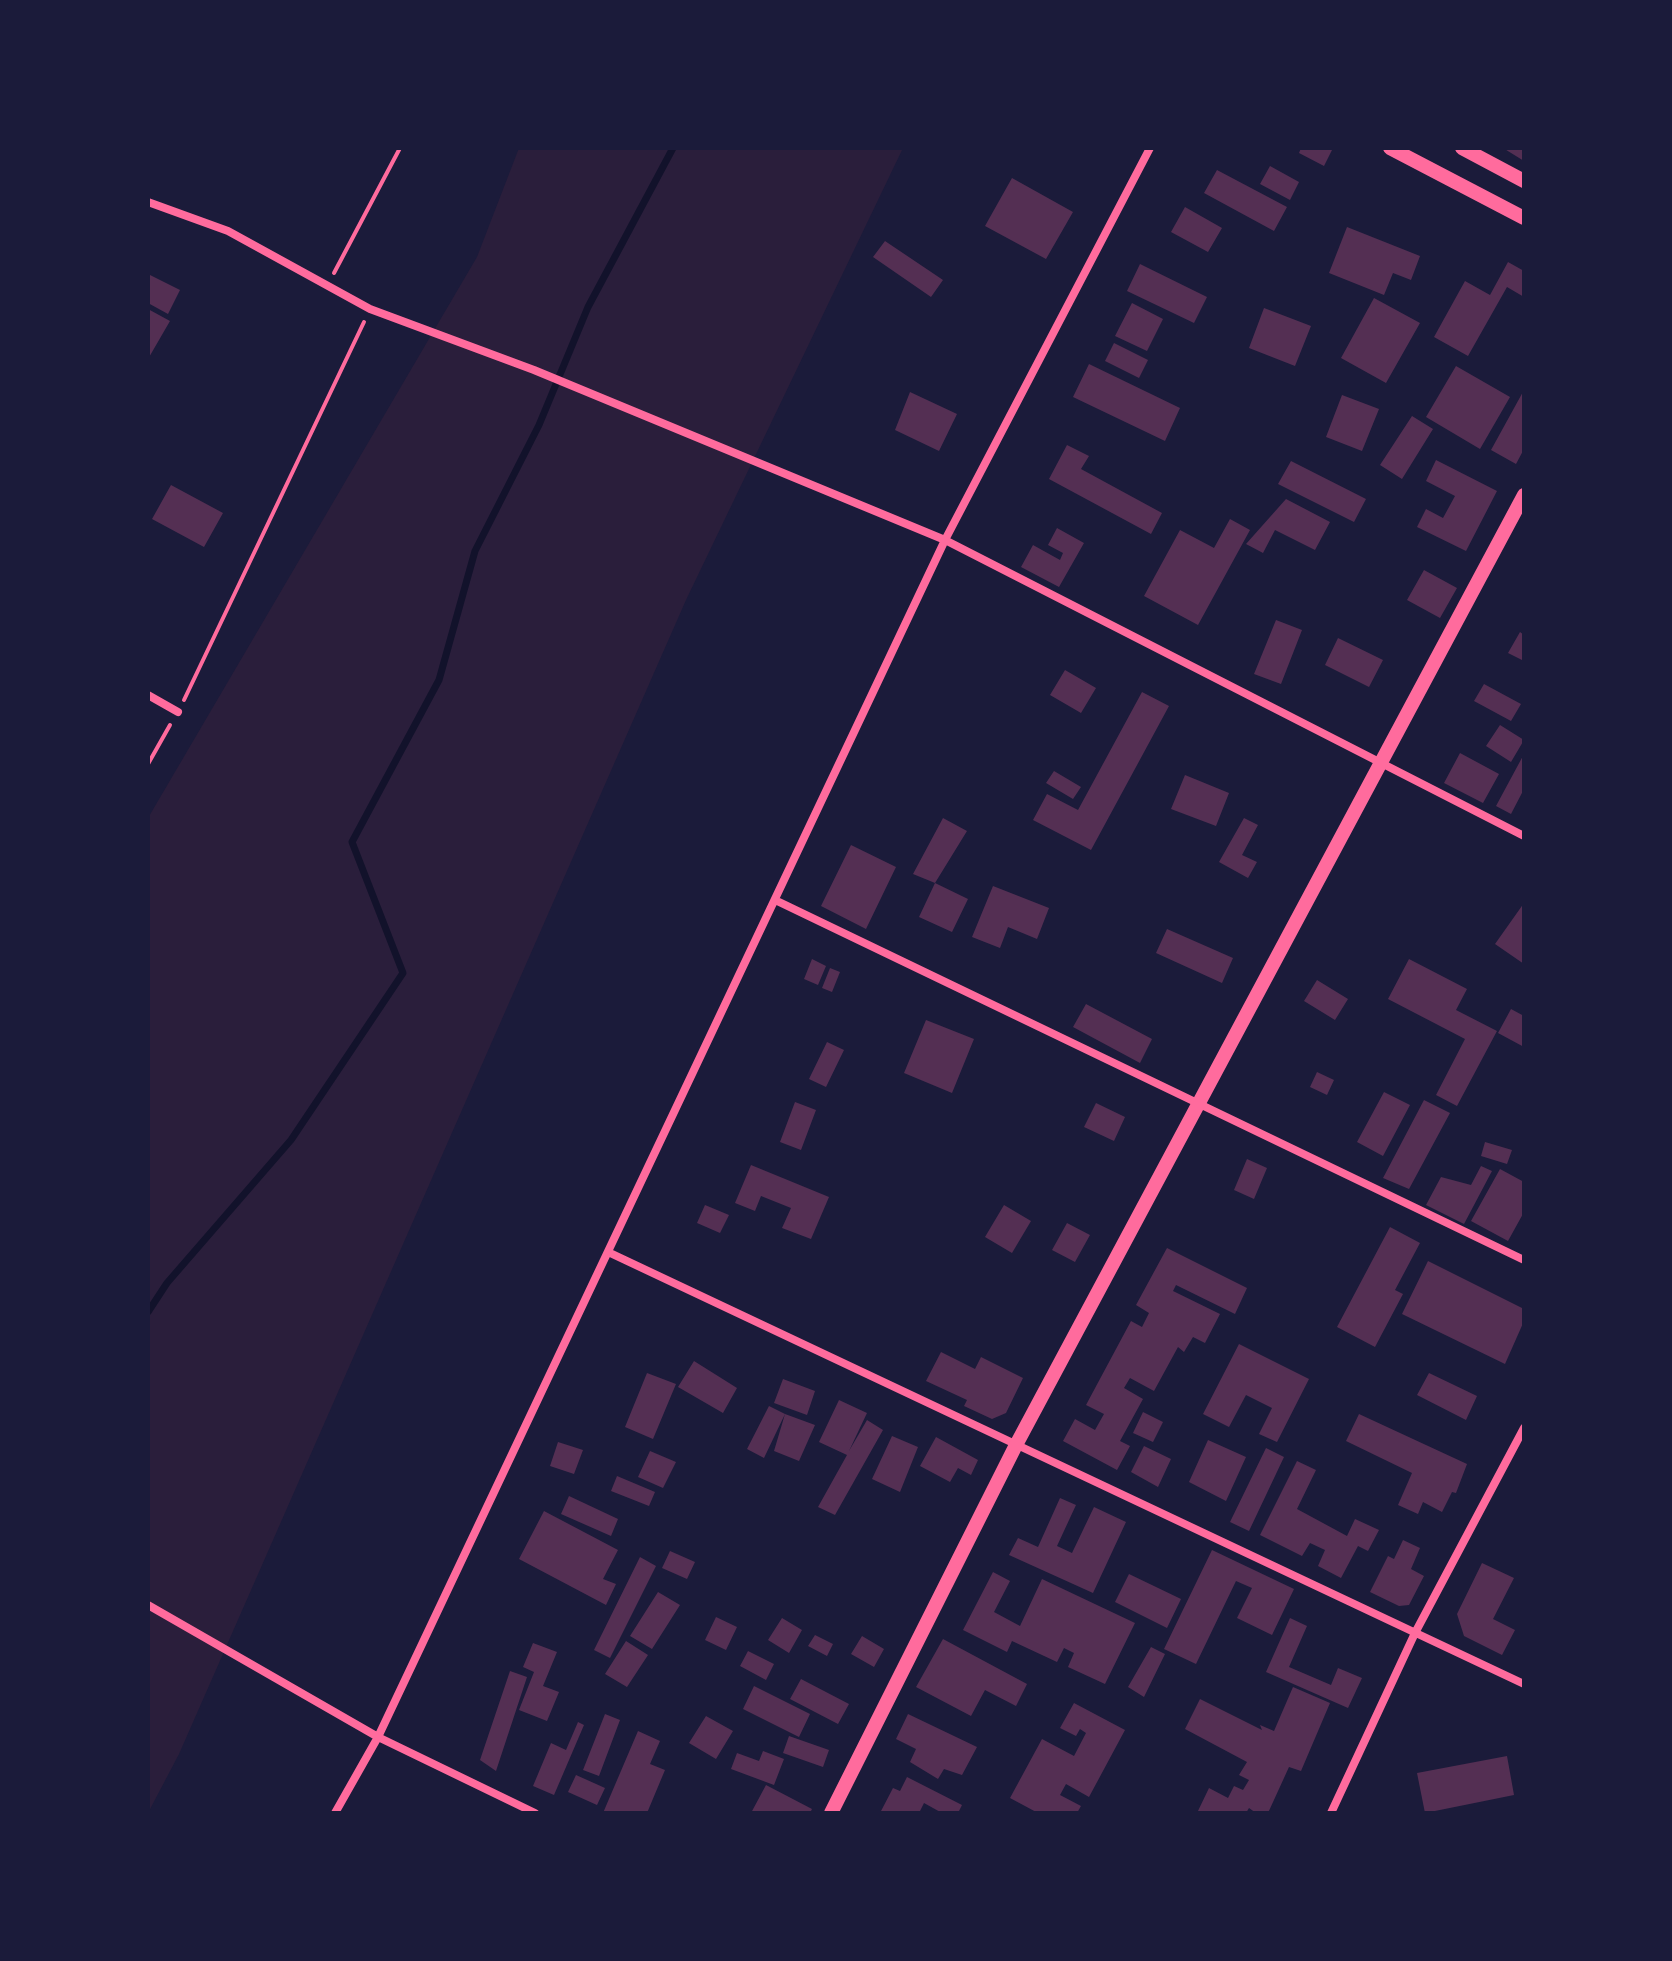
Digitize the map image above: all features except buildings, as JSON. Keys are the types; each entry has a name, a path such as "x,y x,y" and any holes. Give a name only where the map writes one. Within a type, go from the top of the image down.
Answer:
{"street":[{"path":"335,1813 378,1737 945,540 1150,148"},
{"path":"1390,148 1524,218"},
{"path":"1462,148 1524,181"},
{"path":"148,202 228,231 326,288 370,309 534,370 945,540 1524,836"},
{"path":"831,1813 1016,1445 1524,495"},
{"path":"148,695 178,712"},
{"path":"775,900 1524,1260"},
{"path":"608,1252 1524,1684"},
{"path":"1331,1813 1415,1633 1524,1428"},
{"path":"148,1605 378,1737 535,1813"}],"path":[{"path":"326,288 400,148"},
{"path":"148,764 178,712 370,309"}],"shaded area":[{"path":"519,148 903,148 686,600 179,1754 148,1813 148,818 477,257"}],"waterway":[{"path":"148,1312 167,1283 291,1140 403,973 352,842 439,680 475,551 539,425 588,307 673,148"}]}
